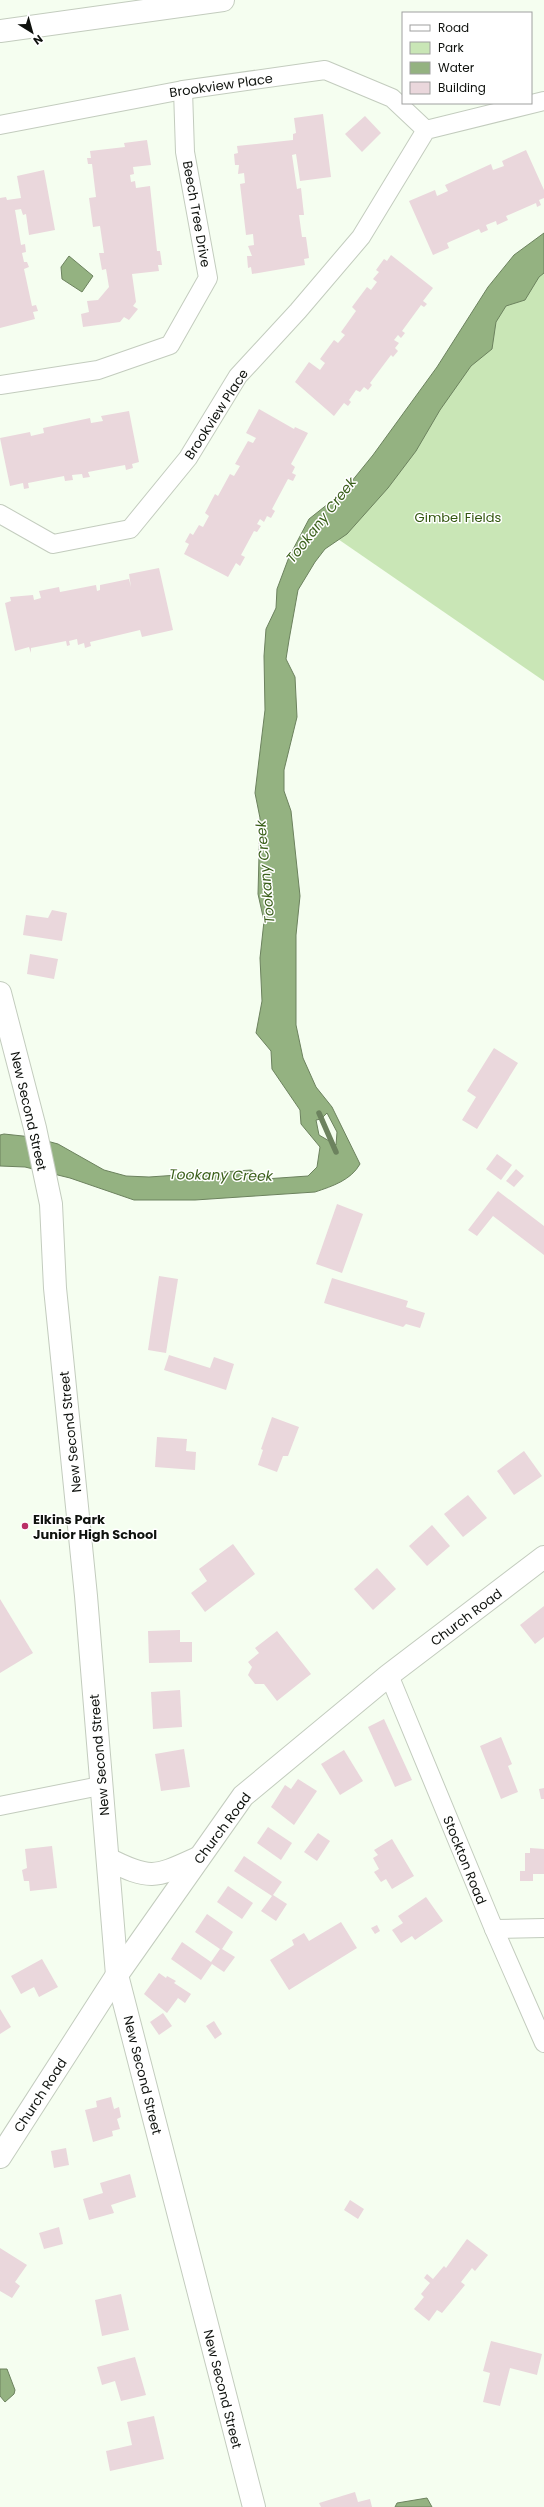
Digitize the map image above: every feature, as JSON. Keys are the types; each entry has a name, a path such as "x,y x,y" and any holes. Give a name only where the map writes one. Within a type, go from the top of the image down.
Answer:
{"street":[{"path":"0,32 223,0"},
{"name":"Brookview Place","path":"0,125 183,90 325,70 392,98 426,130 361,237 298,311 238,376 188,458 130,529 53,544 0,514"},
{"name":"Beech Tree Drive","path":"0,385 98,370 170,345 208,278 186,152 183,90"},
{"path":"532,103 544,100"},
{"path":"426,130 528,104"},
{"name":"New Second Street","path":"0,993 35,1128 51,1204 55,1288 86,1596 100,1786 108,1859 117,1975 254,2507"},
{"name":"Church Road","path":"0,2157 117,1975 198,1858 244,1796 389,1676 544,1557"},
{"name":"Stockton Road","path":"389,1676 494,1929 544,2043"},
{"path":"0,1806 100,1786"},
{"path":"108,1859 130,1870 148,1875 163,1874 198,1858"},
{"path":"494,1929 544,1928"}],"green space":[{"name":"Gimbel Fields","path":"544,267 544,681 335,537 509,281"}],"water":[{"path":"544,233 544,273 539,277 525,300 506,306 496,322 492,349 471,366 440,410 416,451 388,488 347,534 325,549 315,562 298,590 289,640 286,659 295,677 297,717 284,770 284,791 291,811 300,896 296,935 296,1025 303,1058 316,1087 332,1107 360,1164 352,1174 341,1182 315,1192 195,1200 134,1200 70,1178 25,1167 0,1166 0,1135 4,1134 32,1137 58,1144 104,1170 126,1176 149,1177 251,1170 265,1179 308,1176 317,1167 320,1147 301,1124 300,1110 272,1069 271,1051 256,1033 262,1001 260,958 264,921 258,894 260,818 255,793 265,710 264,656 266,629 276,608 277,589 289,557 309,519 343,492 373,455 437,367 488,287 514,255","holes":["327,1113 337,1132 336,1145 319,1135 316,1120 321,1119"]},
{"path":"69,256 93,276 82,292 62,279 61,267"},
{"path":"0,2369 7,2369 15,2390 14,2394 5,2402 0,2396"},
{"path":"427,2498 432,2507 395,2507 397,2503"}],"building":[{"path":"323,114 331,177 300,181 296,154 292,155 297,189 301,188 304,215 299,215 302,237 306,237 309,258 304,259 305,265 252,274 251,267 248,268 247,256 252,256 248,246 254,245 253,234 246,235 240,184 245,183 244,173 238,174 239,165 235,165 234,154 238,153 237,146 293,140 293,134 296,133 294,118"},
{"path":"365,116 381,133 362,152 345,134"},
{"path":"147,140 151,165 133,167 134,174 130,175 131,182 135,181 136,188 150,186 157,251 160,251 162,265 158,265 159,271 132,274 136,302 133,306 138,309 129,320 124,317 120,322 83,327 81,314 89,312 87,301 98,300 109,287 106,269 102,270 99,253 104,253 100,226 93,227 89,198 96,197 92,164 88,164 87,158 91,158 90,151 125,147 124,143"},
{"path":"526,150 544,190 544,198 539,200 541,205 537,207 536,203 506,216 508,220 497,225 496,221 486,225 488,230 481,233 479,229 447,243 449,248 433,255 409,201 435,190 437,196 448,191 445,185 491,164 493,170 504,166 502,161"},
{"path":"44,170 55,230 29,235 26,214 23,215 21,209 15,210 21,245 25,244 26,252 22,253 24,262 27,262 29,267 24,269 32,306 36,305 38,311 33,312 35,319 0,328 0,198 6,197 7,200 21,198 17,176"},
{"path":"391,255 433,288 423,301 427,304 424,307 421,305 402,331 405,333 401,338 398,335 394,340 399,343 395,348 398,351 393,357 391,355 370,383 372,385 368,390 364,387 360,392 356,390 349,400 351,402 348,406 344,403 334,416 295,382 309,362 320,370 325,363 320,359 334,340 338,343 345,335 341,332 356,311 352,307 367,287 371,290 377,282 373,279 379,272 376,270 384,259 387,261"},
{"path":"259,409 294,429 295,427 308,433 291,464 295,467 292,473 296,475 293,481 288,479 272,509 275,511 271,518 267,516 264,522 260,519 257,524 261,526 257,532 254,531 241,555 245,557 240,566 236,563 228,577 184,554 189,544 185,542 190,533 193,535 199,525 203,527 209,516 205,513 215,494 218,496 230,474 234,476 240,466 235,464 248,441 253,443 256,438 246,433"},
{"path":"129,411 139,462 132,464 133,468 126,470 125,465 88,472 90,477 83,478 82,474 72,475 73,480 65,481 64,476 28,483 29,488 24,489 23,483 10,486 0,438 30,432 31,436 44,433 43,428 90,418 91,423 103,421 101,416"},
{"path":"159,568 173,630 142,637 140,630 90,642 91,646 85,648 84,643 78,645 77,639 69,641 70,645 67,646 66,641 31,648 31,653 29,647 15,651 5,603 11,601 10,597 33,595 34,600 41,598 39,591 59,587 60,592 96,585 97,591 100,590 100,585 129,579 131,587 129,574"},
{"path":"52,910 67,913 62,941 23,935 26,915 48,918"},
{"path":"30,954 58,959 54,979 27,974"},
{"path":"494,1048 518,1063 477,1129 462,1120 476,1097 467,1091"},
{"path":"497,1154 512,1165 501,1180 486,1169"},
{"path":"516,1169 524,1176 514,1187 506,1181"},
{"path":"498,1191 544,1226 544,1255 493,1216 477,1236 468,1230"},
{"path":"337,1204 363,1214 342,1273 316,1264"},
{"path":"159,1276 178,1279 166,1353 148,1350"},
{"path":"332,1278 408,1301 406,1307 425,1313 420,1328 406,1324 403,1327 324,1303"},
{"path":"169,1355 210,1368 214,1357 234,1364 226,1390 164,1370"},
{"path":"272,1417 299,1427 288,1456 283,1456 277,1472 258,1465 263,1450 261,1449"},
{"path":"157,1437 187,1439 186,1451 196,1452 195,1470 155,1467"},
{"path":"524,1451 542,1476 514,1495 497,1471"},
{"path":"468,1495 487,1518 463,1537 444,1514"},
{"path":"432,1525 450,1546 427,1566 409,1546"},
{"path":"233,1544 255,1574 205,1612 191,1593 207,1581 199,1569"},
{"path":"377,1568 396,1589 373,1610 354,1589"},
{"path":"0,1599 33,1653 0,1673"},
{"path":"544,1606 544,1637 535,1644 520,1625"},
{"path":"180,1630 180,1642 192,1642 192,1662 149,1663 148,1631"},
{"path":"277,1631 311,1674 277,1701 264,1684 255,1684 248,1675 252,1667 248,1662 259,1653 255,1648"},
{"path":"180,1690 182,1727 153,1729 151,1692"},
{"path":"384,1719 412,1780 395,1787 368,1727"},
{"path":"501,1737 512,1764 508,1766 518,1792 501,1799 480,1746"},
{"path":"184,1749 190,1787 161,1791 155,1754"},
{"path":"344,1750 363,1781 340,1795 321,1764"},
{"path":"298,1779 317,1791 294,1825 271,1807 285,1785 291,1789"},
{"path":"544,1788 544,1799 541,1799 539,1789"},
{"path":"268,1827 292,1843 281,1860 257,1843"},
{"path":"318,1833 330,1841 317,1861 304,1852"},
{"path":"392,1839 414,1876 392,1889 386,1879 381,1882 374,1872 379,1869 373,1858 378,1855 374,1850"},
{"path":"52,1846 57,1888 30,1891 29,1881 24,1881 22,1870 27,1868 25,1849"},
{"path":"530,1848 544,1849 544,1874 533,1874 533,1881 520,1881 520,1871 525,1871 525,1853 530,1853"},
{"path":"244,1856 282,1882 273,1895 287,1904 276,1921 261,1911 272,1896 234,1871"},
{"path":"228,1886 253,1903 242,1919 217,1902"},
{"path":"426,1897 443,1921 415,1940 412,1936 401,1943 392,1930 403,1923 398,1916"},
{"path":"207,1914 233,1932 222,1949 235,1957 224,1972 212,1964 201,1980 171,1959 182,1942 211,1962 220,1949 195,1932"},
{"path":"341,1922 357,1948 289,1990 270,1960 294,1945 292,1940 304,1933 309,1941"},
{"path":"377,1925 380,1931 375,1934 371,1928"},
{"path":"42,1959 58,1987 39,1997 34,1987 21,1994 11,1976"},
{"path":"159,1973 166,1978 167,1976 176,1981 174,1983 191,1994 185,2003 178,1998 167,2013 144,1994"},
{"path":"0,2009 11,2027 0,2034"},
{"path":"163,2013 172,2026 159,2035 150,2022"},
{"path":"214,2021 222,2034 215,2039 206,2026"},
{"path":"111,2097 114,2109 119,2107 121,2117 117,2119 120,2129 112,2131 113,2136 93,2142 85,2110 97,2107 96,2101"},
{"path":"66,2148 69,2165 54,2168 51,2151"},
{"path":"130,2174 136,2197 111,2205 114,2213 89,2220 83,2199 103,2193 100,2183"},
{"path":"350,2200 364,2209 358,2219 344,2210"},
{"path":"59,2227 63,2244 44,2249 39,2233"},
{"path":"467,2239 488,2255 475,2271 472,2268 461,2282 465,2285 442,2313 437,2310 429,2321 414,2309 424,2297 421,2294 430,2283 424,2278 427,2274 433,2279 444,2266 446,2268"},
{"path":"0,2248 27,2265 15,2282 20,2286 12,2298 0,2291"},
{"path":"121,2294 129,2330 102,2336 95,2300"},
{"path":"491,2341 542,2354 537,2375 510,2368 500,2406 483,2402 490,2373 483,2371"},
{"path":"135,2357 146,2395 121,2401 115,2381 102,2385 97,2367"},
{"path":"154,2416 164,2459 110,2471 106,2451 132,2445 127,2422"},
{"path":"355,2492 358,2502 370,2499 372,2507 321,2507 319,2503"}],"waterway":[{"name":"Tookany Creek","path":"319,1113 336,1152"}],"place":[{"name":"Elkins Park Junior High School","path":"25,1526"}]}
